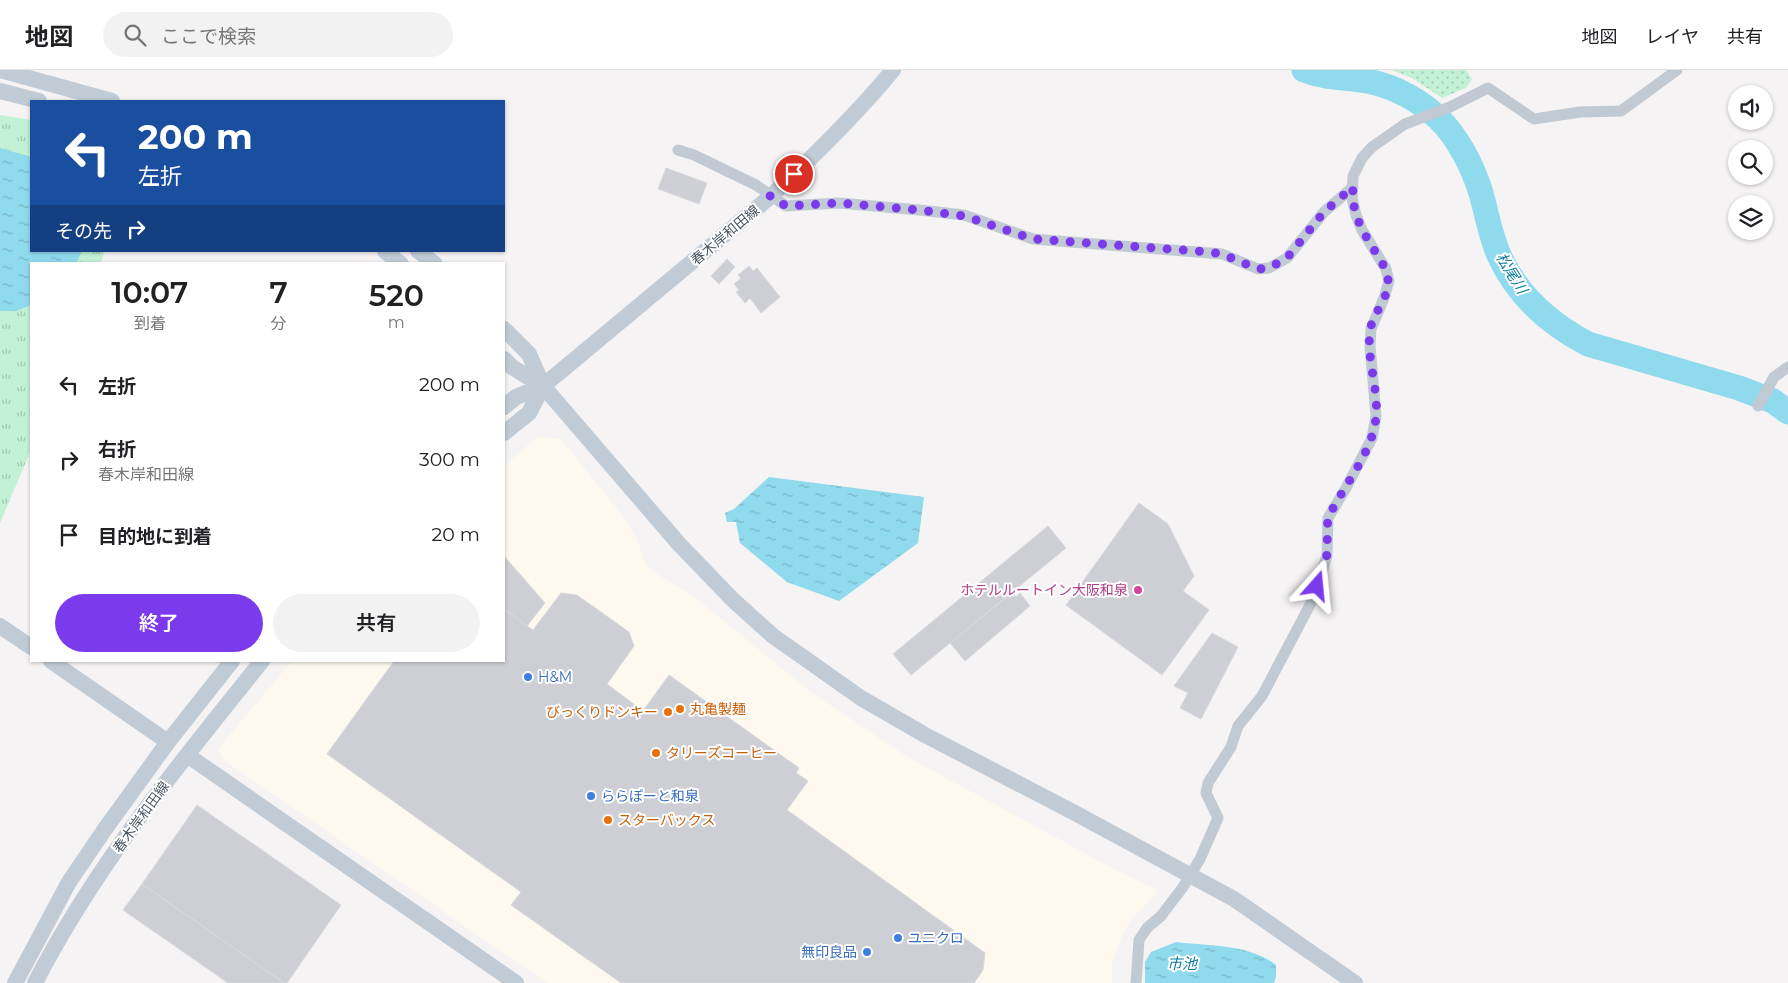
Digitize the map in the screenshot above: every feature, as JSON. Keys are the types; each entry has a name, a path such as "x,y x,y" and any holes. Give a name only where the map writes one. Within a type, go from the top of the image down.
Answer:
{"street":[{"path":"0,70 108,100"},
{"name":"春木岸和田線","path":"505,406 516,397 543,386 770,196 869,98 893,70"},
{"path":"1136,983 1139,940 1147,928 1160,916 1200,859 1218,818 1206,792 1208,783 1231,747 1238,726 1262,696 1312,601 1327,556 1328,518 1372,438 1376,416 1370,329 1384,298 1389,281 1386,269 1362,230 1352,198 1353,176 1362,158 1372,147 1405,124 1450,107 1488,88 1534,119 1580,112 1621,111 1677,70"},
{"path":"0,91 35,100"},
{"path":"678,150 694,155 756,185 786,206 839,203 964,216 1033,239 1222,254 1258,269 1269,268 1287,258 1324,212 1353,187"},
{"path":"386,252 399,262"},
{"path":"419,252 432,262"},
{"path":"505,330 529,354 543,386 679,544 732,600 773,636 861,698 925,735 1191,874 1234,899 1355,983"},
{"path":"505,360 512,367 543,386"},
{"path":"1758,406 1774,377 1788,367"},
{"name":"春木岸和田線","path":"505,432 529,413 543,386"},
{"path":"0,626 30,647"},
{"path":"52,662 168,742"},
{"name":"春木岸和田線","path":"15,983 69,882 168,742 231,662"},
{"name":"春木岸和田線","path":"35,983 52,950 124,838 187,754 261,662"},
{"path":"187,754 516,983"}],"shaded area":[{"path":"537,437 561,439 622,515 638,541 645,564 660,576 696,598 812,693 906,756 1112,868 1156,889 1157,892 1132,919 1122,936 1112,963 1112,983 547,983 225,761 218,750 222,744 291,662 505,662 505,465"}],"green space":[{"path":"1391,70 1466,70 1472,79 1466,88 1442,98 1412,78"},
{"path":"0,115 30,120 30,252 105,252 101,262 30,262 30,452 0,523"}],"water":[{"path":"0,148 30,157 30,252 82,252 77,262 30,262 30,305 16,311 0,311"},
{"path":"769,477 924,497 918,543 839,601 787,582 740,543 736,522 727,522 725,513 734,509"},
{"name":"市池","path":"1176,942 1228,947 1266,958 1276,965 1274,983 1145,983 1145,962 1151,952"}],"building":[{"path":"666,168 707,183 699,204 658,189"},
{"path":"727,259 735,267 719,284 711,276"},
{"path":"749,266 753,271 757,268 780,297 761,313 750,298 745,303 736,292 739,290 734,284 741,278 738,275"},
{"path":"1139,503 1168,524 1194,576 1183,591 1209,610 1162,675 1066,605"},
{"path":"1048,526 1066,548 911,675 893,654"},
{"path":"505,557 545,603 527,626 505,610"},
{"name":"ららぽーと和泉","path":"561,593 577,595 629,632 634,646 607,684 643,711 669,675 799,768 796,773 808,781 787,810 985,953 983,970 974,983 621,983 511,905 521,892 327,754 393,662 505,662 505,610 533,630"},
{"path":"1012,593 1016,597 1020,593 1030,606 965,661 950,643"},
{"path":"1212,633 1238,647 1201,719 1180,708 1188,693 1174,686"},
{"path":"197,805 341,905 287,983 284,983 142,884"},
{"path":"142,884 284,983 228,983 123,910"}],"waterway":[{"name":"松尾川","path":"1304,70 1321,75 1363,80 1390,87 1416,100 1438,118 1458,143 1474,173 1491,232 1506,269 1525,295 1548,318 1588,344 1739,388 1773,401 1788,412"}],"place":[{"name":"ホテルルートイン大阪和泉","path":"1138,590"},
{"name":"H&M","path":"528,677"},
{"name":"丸亀製麺","path":"680,709"},
{"name":"びっくりドンキー","path":"668,712"},
{"name":"タリーズコーヒー","path":"656,753"},
{"name":"ららぽーと和泉","path":"591,796"},
{"name":"スターバックス","path":"608,820"},
{"name":"ユニクロ","path":"898,938"},
{"name":"無印良品","path":"867,952"}],"route":[{"path":"794,174 770,196 786,206 839,203 964,216 1033,239 1209,252 1222,254 1258,269 1269,268 1287,258 1324,212 1353,187 1352,198 1356,215 1362,230 1386,269 1389,281 1384,298 1370,329 1376,416 1372,438 1328,518 1327,556 1317,586"}]}
